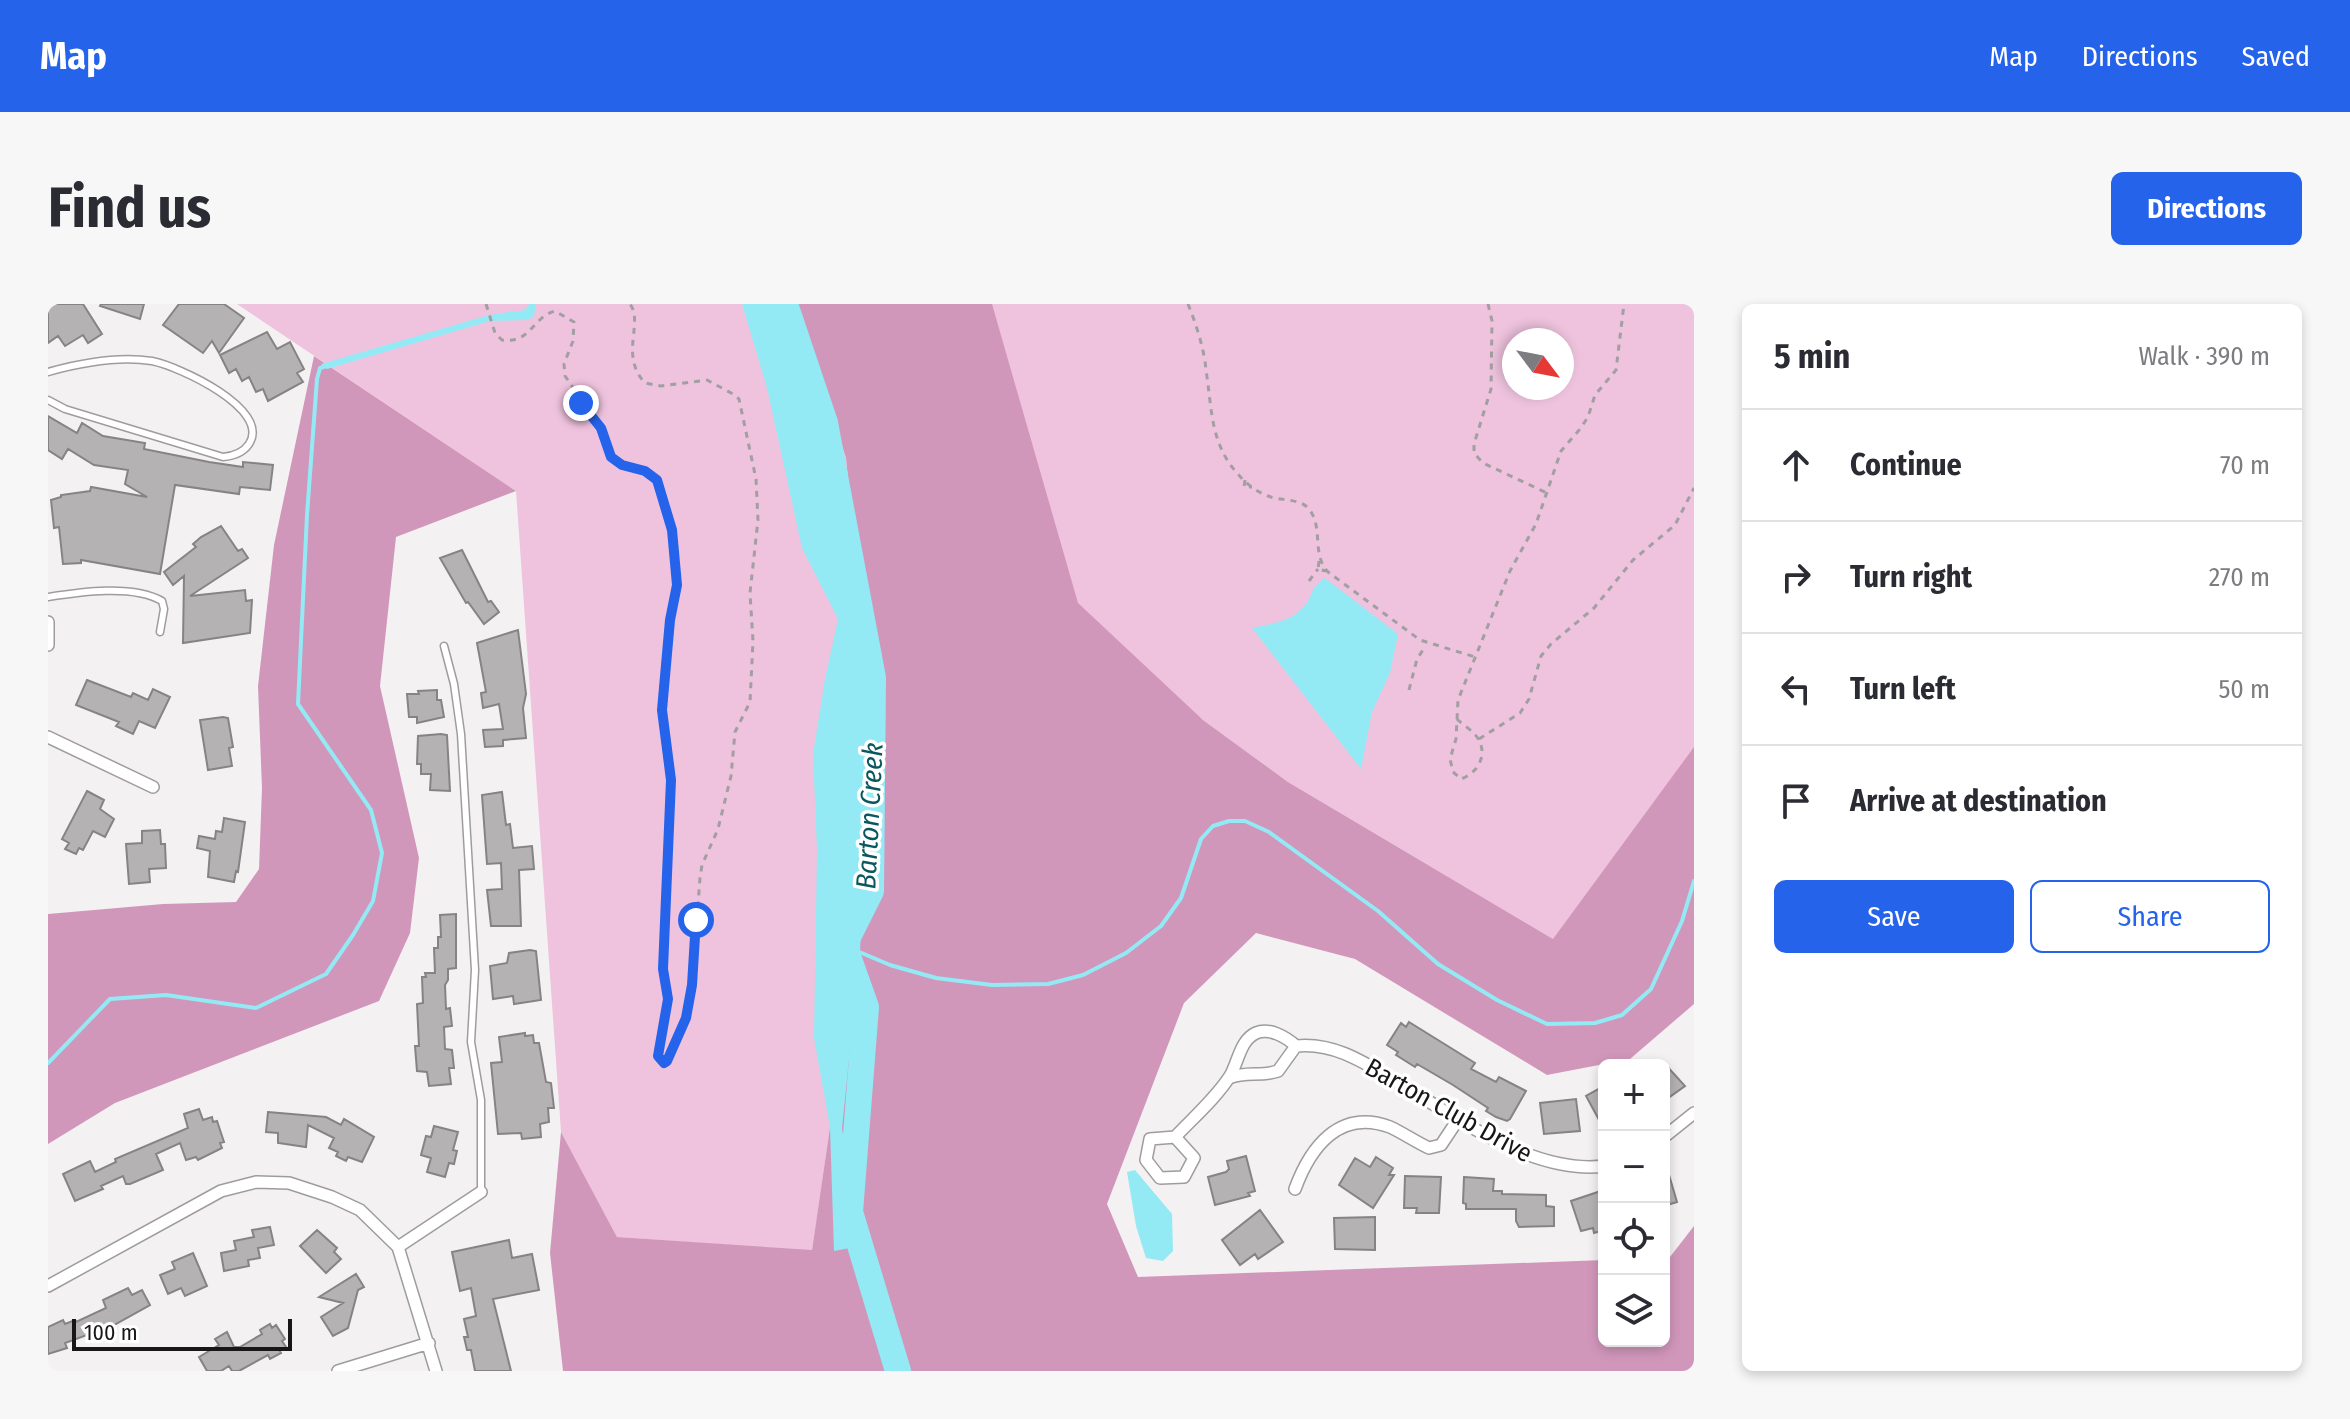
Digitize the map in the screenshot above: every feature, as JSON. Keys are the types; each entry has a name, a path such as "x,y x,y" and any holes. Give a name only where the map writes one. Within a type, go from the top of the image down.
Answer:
{"street":[{"path":"48,622 48,645"},
{"path":"48,737 153,787"},
{"name":"Barton Club Drive","path":"1175,1137 1194,1158 1184,1177 1160,1178 1146,1160 1150,1139 1175,1137 1229,1078 1245,1043 1257,1032 1266,1031 1289,1039 1296,1046 1307,1044 1332,1048 1360,1059 1459,1118 1541,1161 1573,1168 1598,1166"},
{"path":"1229,1078 1242,1073 1258,1075 1278,1071 1296,1046"},
{"path":"1670,1132 1694,1113"},
{"path":"1295,1189 1305,1162 1332,1133 1354,1124 1376,1124 1429,1148 1441,1145 1459,1118"},
{"path":"48,1286 221,1191 256,1182 289,1183 360,1210 398,1247 436,1371"},
{"path":"398,1247 481,1192"},
{"path":"338,1371 429,1343"}],"lane":[{"path":"48,372 122,360 151,361 178,368 245,412 253,426 252,439 235,456 223,457 65,409 48,400"},
{"path":"48,597 90,590 150,594 162,601 164,609 160,632"},
{"path":"444,646 454,684 461,734 475,970 471,1042 481,1100 481,1192"}],"path":[{"path":"486,304 495,333 502,340 514,342 546,313 555,311 574,322 573,341 564,364 565,376 601,428 611,457 622,465 645,471 657,480 672,530 677,585 670,620 662,710 671,780 663,969 667,1009 658,1056 664,1063 686,1018 692,985 702,865 718,829 731,776 735,732 750,702 753,641 750,593 758,535 758,507 754,465 739,399 721,385 707,380 661,386 645,383 634,365 631,342 635,316 630,304"},
{"path":"1188,304 1206,367 1211,419 1220,449 1252,487 1309,509 1318,527 1318,569 1309,581"},
{"path":"1488,304 1492,321 1491,389 1474,453 1483,463 1547,493"},
{"path":"1457,719 1479,739 1482,756 1480,765 1470,776 1461,779 1453,772 1450,759 1456,739 1457,719 1458,700 1510,571 1531,533 1561,451 1588,417 1595,395 1616,370 1624,304"},
{"path":"1479,739 1520,713 1529,699 1541,656 1594,608 1633,560 1675,525 1694,488"},
{"path":"1319,557 1330,573 1401,628 1430,644 1475,657"},
{"path":"1318,569 1330,573"},
{"path":"1423,641 1423,650"},
{"path":"1409,690 1417,659 1430,644"}],"shaded area":[{"path":"237,304 797,304 846,458 875,767 850,1026 830,1127 812,1251 617,1237 561,1132 516,491"},
{"path":"797,304 992,304 1078,603 1203,720 1288,782 1553,939 1694,747 1694,1004 1630,1059 1598,1059 1598,1065 1547,1075 1355,959 1256,933 1184,1003 1107,1204 1138,1277 1598,1260 1598,1347 1670,1347 1670,1257 1694,1226 1694,1371 563,1371 550,1253 561,1132 617,1237 812,1250 830,1127 850,1026 875,767 846,458"},
{"path":"896,304 1694,304 1694,883 1553,939 1288,782 1203,720 1004,562"},
{"path":"314,356 516,491 396,537 380,686 419,858 410,933 379,1001 115,1103 48,1144 48,914 163,904 236,902 259,869 262,788 258,686 274,545"}],"water":[{"path":"529,304 536,304 534,316 528,320 490,321 327,369 321,364 489,315 525,310"},
{"path":"742,304 778,304 811,402 852,553 863,670 864,850 860,952 842,1128 860,1246 834,1251 830,1127 814,1038 817,850 813,754 838,619 802,548 767,388"},
{"path":"1325,578 1398,634 1390,673 1372,712 1361,769 1252,628 1295,615"},
{"path":"1135,1170 1172,1214 1173,1251 1163,1261 1146,1258 1136,1226 1127,1172"}],"building":[{"path":"48,304 83,304 102,334 88,343 83,335 65,346 58,336 48,343"},
{"path":"101,304 144,304 140,319"},
{"path":"179,304 224,304 244,318 219,353 212,341 203,353 163,325"},
{"path":"267,332 277,349 290,342 304,369 297,373 303,382 268,401 263,389 256,392 249,377 242,381 236,369 229,373 220,355"},
{"path":"48,416 77,433 82,423 103,436 145,443 144,449 243,467 243,462 273,465 270,490 240,487 239,494 175,485 160,574 81,560 81,563 63,564 59,527 54,528 51,500 61,495 90,491 91,487 147,497 125,484 128,470 94,465 68,449 62,459 48,450"},
{"path":"221,526 238,551 242,549 248,558 190,596 245,590 246,601 252,600 250,633 183,643 184,576 173,585 164,572 196,547 193,544 201,537"},
{"path":"462,550 488,602 491,601 499,612 484,624 466,603 440,558"},
{"path":"518,630 526,694 523,708 526,738 503,740 503,746 485,747 483,730 503,729 499,704 483,708 481,693 486,692 477,643"},
{"path":"87,680 131,697 133,693 148,700 153,689 170,697 155,728 139,721 133,734 116,726 119,722 76,705"},
{"path":"437,690 437,700 441,700 444,717 417,723 417,717 409,717 407,694"},
{"path":"228,718 233,747 229,748 232,766 208,770 200,720"},
{"path":"447,735 450,791 430,790 431,774 421,774 421,764 417,764 418,736"},
{"path":"87,791 104,800 100,809 114,819 105,837 93,831 83,850 79,848 76,854 65,849 69,843 62,839"},
{"path":"502,792 506,825 510,824 513,848 532,846 534,869 519,870 521,926 491,926 487,890 502,889 501,863 487,864 482,795"},
{"path":"224,818 245,822 234,882 208,877 210,851 197,848 199,836 215,839 216,831 222,832"},
{"path":"160,830 161,844 165,844 166,868 149,869 150,882 129,884 126,844 142,843 142,831"},
{"path":"456,914 456,968 448,969 445,985 446,1009 450,1008 452,1026 444,1027 445,1049 452,1050 454,1068 449,1068 451,1084 429,1086 427,1072 417,1071 417,1004 423,1003 422,977 426,977 425,973 435,973 434,948 438,948 438,937 441,937 440,915"},
{"path":"536,951 541,1000 514,1004 513,996 493,999 490,966 507,963 509,953"},
{"path":"1409,1022 1475,1063 1471,1069 1496,1082 1499,1077 1526,1091 1510,1119 1507,1121 1496,1117 1486,1111 1488,1108 1453,1085 1396,1055 1398,1052 1387,1045 1401,1023 1406,1027"},
{"path":"525,1033 525,1036 533,1035 534,1043 539,1043 546,1082 551,1083 554,1108 548,1108 549,1122 540,1124 541,1137 522,1139 521,1133 498,1134 491,1063 502,1062 499,1037"},
{"path":"1670,1070 1685,1086 1670,1097"},
{"path":"1598,1089 1598,1118 1586,1096"},
{"path":"1576,1099 1580,1131 1544,1134 1540,1103"},
{"path":"199,1109 203,1120 212,1117 213,1122 217,1121 224,1142 220,1143 222,1148 198,1160 196,1157 186,1160 180,1143 156,1154 163,1170 130,1184 126,1184 123,1176 75,1201 63,1174 90,1161 95,1172 116,1162 115,1159 188,1128 184,1114"},
{"path":"268,1112 326,1117 341,1125 344,1119 374,1137 362,1162 348,1157 346,1161 329,1148 334,1138 308,1125 306,1147 278,1143 278,1133 266,1132"},
{"path":"434,1126 458,1132 453,1150 457,1151 454,1164 449,1163 445,1177 427,1172 431,1158 421,1155 426,1136 431,1137"},
{"path":"1246,1156 1255,1191 1248,1193 1250,1196 1215,1205 1208,1177 1226,1172 1229,1169 1227,1161"},
{"path":"1376,1157 1393,1168 1389,1175 1394,1175 1373,1208 1339,1185 1355,1158 1370,1167"},
{"path":"1405,1176 1441,1177 1439,1213 1416,1213 1417,1208 1404,1208"},
{"path":"1464,1177 1494,1179 1493,1191 1502,1191 1502,1194 1546,1195 1546,1206 1554,1207 1554,1226 1519,1227 1516,1209 1466,1209 1463,1203"},
{"path":"1670,1178 1677,1202 1670,1204"},
{"path":"1598,1192 1598,1232 1594,1233 1593,1228 1581,1231 1571,1201"},
{"path":"1260,1210 1283,1242 1258,1259 1255,1254 1240,1265 1222,1240"},
{"path":"1375,1217 1375,1250 1335,1249 1334,1218"},
{"path":"270,1227 274,1245 258,1248 260,1258 248,1260 249,1266 224,1271 221,1253 236,1250 234,1241 254,1237 252,1230"},
{"path":"317,1230 337,1248 334,1252 341,1259 326,1273 300,1246"},
{"path":"509,1240 512,1258 532,1254 539,1290 493,1299 511,1371 475,1371 471,1350 467,1350 464,1337 468,1337 464,1319 476,1316 471,1288 460,1291 452,1252"},
{"path":"193,1253 207,1286 185,1296 181,1288 168,1294 160,1275 175,1269 172,1262"},
{"path":"356,1274 364,1287 358,1290 348,1328 333,1336 321,1317 343,1303 319,1297"},
{"path":"128,1288 132,1295 142,1290 150,1305 114,1325 65,1343 67,1348 48,1354 48,1327 63,1320 65,1324 76,1322 106,1308 103,1300"},
{"path":"270,1324 272,1328 276,1325 285,1339 282,1341 286,1347 281,1353 270,1359 268,1355 239,1371 232,1371 229,1366 221,1371 207,1371 199,1357 219,1345 215,1339 227,1332 234,1347 240,1347 262,1334 260,1330"}],"waterway":[{"name":"Barton Creek","path":"785,304 825,423 873,678 871,891 844,945 866,1007 850,1212 898,1371"},
{"path":"48,1063 110,999 166,995 256,1008 326,974 373,901 382,853 371,810 298,704 317,379 320,368 330,365"},
{"path":"857,951 890,965 936,978 992,985 1048,984 1083,975 1126,953 1161,926 1181,898 1201,839 1213,826 1229,821 1245,821 1269,832 1378,911 1438,964 1497,1000 1547,1024 1595,1023 1622,1015 1651,989 1682,921 1694,881"}],"route":[{"path":"581,403 601,428 605,447 611,457 622,465 645,471 657,480 672,530 677,585 670,620 662,710 671,780 663,969 668,999 658,1056 658,1060 664,1063 686,1018 692,985 696,920"}]}
